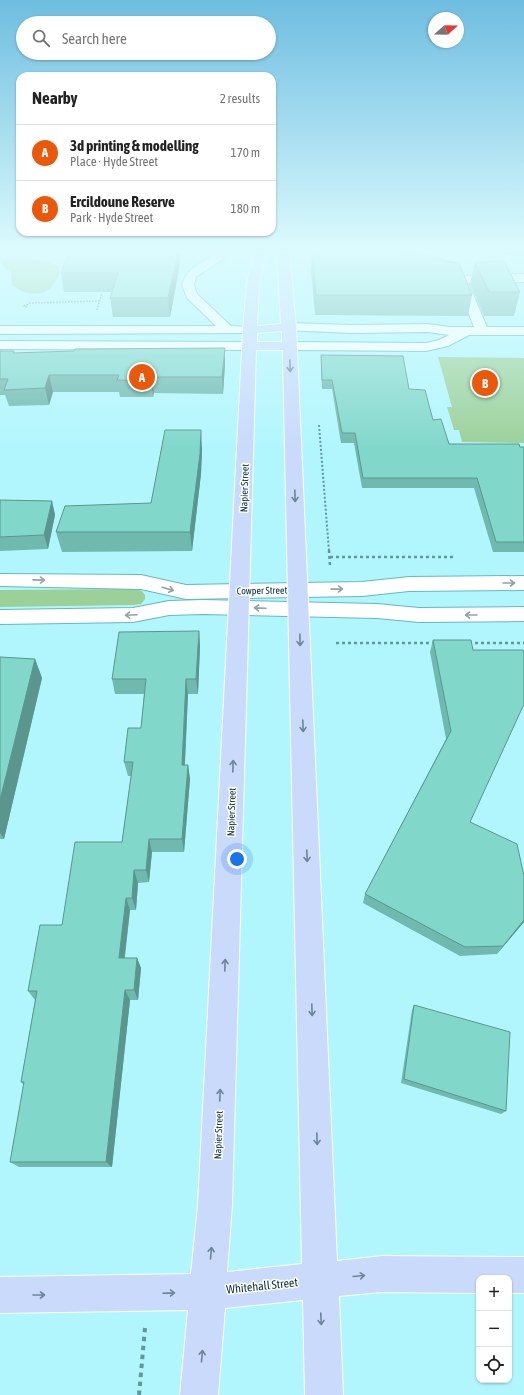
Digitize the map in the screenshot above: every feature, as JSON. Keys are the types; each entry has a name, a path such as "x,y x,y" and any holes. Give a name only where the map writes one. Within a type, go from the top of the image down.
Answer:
{"main road":[{"name":"Napier Street","path":"199,1395 215,1205 251,317"},
{"path":"288,317 299,600 324,1395"},
{"path":"250,338 289,327"},
{"path":"250,338 290,346"},
{"name":"Whitehall Street","path":"0,1295 208,1292 382,1274 524,1275"}],"street":[{"path":"215,317 227,330"},
{"path":"473,317 477,331"},
{"path":"289,327 347,329 428,328 448,331 524,332"},
{"path":"0,330 227,330 250,338"},
{"path":"290,346 426,346 443,343 462,334 477,331"},
{"path":"505,331 517,344"},
{"path":"0,345 250,338"},
{"name":"Cowper Street","path":"0,580 128,582 152,584 180,592 240,599 299,600 377,611 419,615 524,614"},
{"path":"484,583 493,614"},
{"name":"Cowper Street","path":"299,600 362,589 409,584 524,583"},
{"name":"Cowper Street","path":"0,617 133,615 169,608 240,599"}],"path":[{"path":"319,418 331,569"},
{"path":"330,557 454,558"},
{"path":"336,643 436,643"},
{"path":"467,643 524,643"},
{"path":"139,1395 148,1294"}],"green space":[{"path":"438,357 524,358 524,443 462,442 459,430 454,430 447,407 452,407"},
{"path":"136,589 142,591 145,595 145,599 141,604 0,607 0,590"}],"building":[{"path":"225,348 222,377 152,377 151,381 117,380 119,375 49,375 45,388 4,390 8,379 0,379 0,351 14,351 13,353 74,351 75,349"},
{"path":"321,355 403,356 409,389 425,390 433,420 441,419 449,444 519,444 520,447 524,447 524,542 496,542 477,478 363,478 355,433 342,433 332,380 322,380"},
{"path":"165,430 201,430 200,454 190,532 56,532 65,506 151,503"},
{"path":"0,500 52,501 44,535 0,537"},
{"path":"199,631 196,679 186,679 182,765 188,765 182,839 149,839 146,870 134,870 132,898 126,898 119,958 137,958 134,990 125,990 106,1162 10,1162 24,1082 21,1082 37,991 28,991 40,925 62,925 75,842 122,842 133,762 124,762 128,728 141,728 146,679 112,679 119,632"},
{"path":"433,640 471,640 473,650 523,650 524,654 524,704 470,822 517,844 524,876 524,920 503,946 465,947 365,894 451,731"},
{"path":"0,657 35,659 0,800"},
{"path":"414,1005 510,1032 506,1111 404,1079"}],"place":[{"name":"3d printing & modelling","path":"142,377"},
{"name":"Ercildoune Reserve","path":"485,383"}]}
